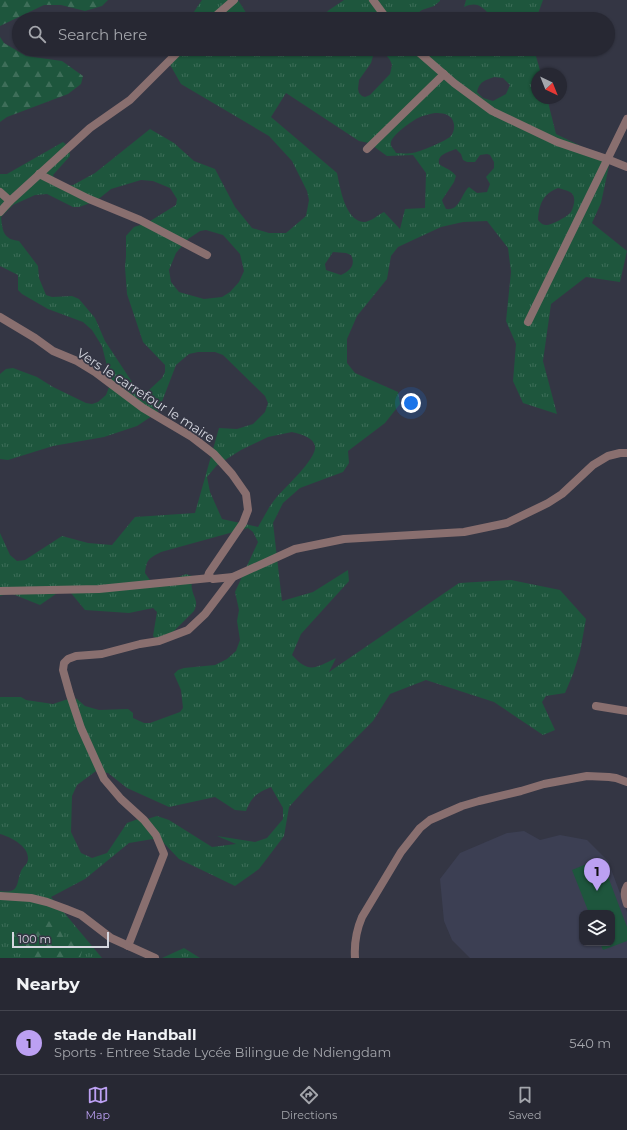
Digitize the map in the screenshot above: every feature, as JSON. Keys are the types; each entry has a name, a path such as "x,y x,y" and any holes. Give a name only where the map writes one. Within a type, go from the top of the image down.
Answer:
{"street":[{"path":"220,12 234,0"},
{"path":"373,0 382,12"},
{"path":"0,212 10,201 90,128 130,100 174,56"},
{"path":"423,56 492,111 557,142 627,167"},
{"path":"367,149 444,74"},
{"path":"528,322 627,119"},
{"path":"39,174 89,199 140,220 207,255"},
{"path":"0,192 10,201"},
{"name":"Vers le carrefour le maire","path":"0,317 35,338 53,351 76,361 95,372 143,408 192,437 214,454 232,474 246,494 248,510 244,522 209,573 208,576 210,578"},
{"path":"0,591 99,588 210,578 218,579 233,577 295,549 344,539 464,532 507,522 548,503 562,494 592,465 608,456 627,453"},
{"path":"128,946 164,854 156,835 144,820 121,799 104,779 81,728 63,670 64,663 76,656 102,654 159,641 188,630 205,614 233,577"},
{"path":"596,706 627,711"},
{"path":"355,958 354,948 357,928 362,917 401,852 420,828 430,820 462,806 521,792 544,784 591,776 616,778 627,782"},
{"path":"627,886 624,895 627,904"},
{"path":"0,896 31,898 66,909 81,915 111,938 155,958"}],"shaded area":[{"path":"524,831 540,840 560,835 587,840 608,861 627,912 627,958 470,958 452,940 444,921 440,879 460,853 507,833"}],"green space":[{"path":"0,0 108,0 102,6 85,11 61,5 44,5 29,12 12,12 12,20 0,26"},
{"path":"202,0 238,0 246,12 194,12"},
{"path":"344,0 440,0 434,6 419,12 327,12"},
{"path":"466,0 543,0 539,12 487,12 478,5 464,7"},
{"path":"0,37 4,43 12,48 12,56 26,56 62,61 83,76 81,84 68,94 7,117 0,122"},
{"path":"168,56 373,56 371,63 359,80 359,93 365,97 370,95 390,74 392,65 387,56 536,56 539,68 531,68 531,104 548,104 556,134 591,151 611,156 601,203 592,223 627,251 620,282 586,277 551,304 543,361 557,414 523,403 513,381 516,344 506,321 511,272 508,248 487,221 463,222 441,227 398,247 391,256 387,279 357,316 347,339 347,363 355,373 398,392 400,404 385,423 348,451 349,463 343,472 300,488 283,503 273,523 282,601 313,592 348,570 349,581 301,634 292,655 303,665 308,667 317,666 336,658 329,672 459,583 511,580 560,590 586,619 580,652 565,693 546,696 542,702 555,730 543,735 494,702 426,680 390,694 373,721 289,807 284,836 259,869 235,886 179,859 159,838 129,843 85,879 51,897 102,958 0,958 0,891 11,891 16,887 21,870 27,863 28,858 27,853 20,844 0,834 0,697 21,697 26,700 53,704 71,698 77,699 85,706 99,710 128,709 133,713 133,718 144,723 150,723 180,712 183,708 181,690 174,674 178,670 215,665 227,659 236,651 240,640 237,621 239,610 235,592 258,542 253,532 248,528 161,552 149,560 145,573 152,583 164,583 186,574 192,576 192,587 196,602 194,611 169,636 157,640 153,636 157,612 153,608 129,613 85,610 66,587 40,605 10,593 0,596 0,533 10,555 17,561 25,560 62,536 88,543 112,545 135,517 195,513 219,428 237,429 253,424 265,412 268,403 265,396 223,355 215,352 198,352 189,354 176,365 158,412 137,426 104,437 53,446 8,460 0,459 0,374 6,369 13,368 37,377 53,387 86,403 92,404 98,402 106,395 111,382 102,346 92,330 83,322 48,309 22,294 18,290 18,275 0,266 0,174 7,174 63,142 69,147 70,156 53,175 56,182 63,186 73,185 95,173 150,129 174,143 194,161 215,169 235,207 252,228 269,233 286,233 306,216 309,200 307,191 292,161 269,136 181,84 169,63","holes":["494,77 503,78 510,85 506,94 493,101 483,98 477,92 481,83 488,79","286,93 359,141 369,143 387,156 413,155 426,173 425,208 405,209 400,229 384,212 366,222 358,220 352,216 344,202 337,173 271,117","443,113 453,120 454,130 450,137 415,152 396,153 391,146 391,142 397,133 407,125 423,116","456,149 461,154 463,160 467,162 475,162 480,155 490,155 494,162 494,168 486,177 490,184 487,192 477,193 469,187 457,205 451,209 446,209 442,200 454,182 456,176 450,170 439,164 439,161 440,158 447,152","141,180 153,181 170,188 177,199 176,205 147,223 134,227 126,236 125,267 127,294 143,342 165,365 165,372 162,378 148,391 136,388 105,341 95,318 79,299 72,296 52,297 46,295 39,278 38,266 19,241 10,239 5,234 1,217 13,205 35,195 47,194 73,207 79,207 96,201 111,189","558,188 570,192 574,196 574,204 571,212 566,216 549,225 542,224 538,220 541,204 545,197 553,190","206,230 223,235 240,254 244,271 239,282 230,292 222,297 204,299 179,292 171,282 169,270 176,253 188,239 200,231","333,252 351,255 353,262 352,265 349,270 341,275 326,270 325,264","292,432 302,435 312,440 315,446 314,452 300,473 273,501 258,527 222,519 210,492 207,477 217,465 241,450 268,437","96,771 108,773 127,788 169,807 215,797 235,810 246,811 250,802 256,796 262,791 271,787 283,808 283,819 267,838 255,842 217,836 236,844 212,847 169,820 157,816 144,820 138,819 127,823 107,853 92,858 81,853 71,832 72,796 77,785"]},
{"path":"601,858 627,927 627,941 615,946 615,910 588,910 572,870"},
{"path":"38,920 58,921 62,926 64,937 87,944 97,954 97,958 96,954 88,946 83,948 80,958 19,958 26,951 27,930"},
{"path":"601,946 614,946 603,950"},
{"path":"184,948 200,958 162,958"}],"place":[{"name":"stade de Handball","path":"597,891"}]}
